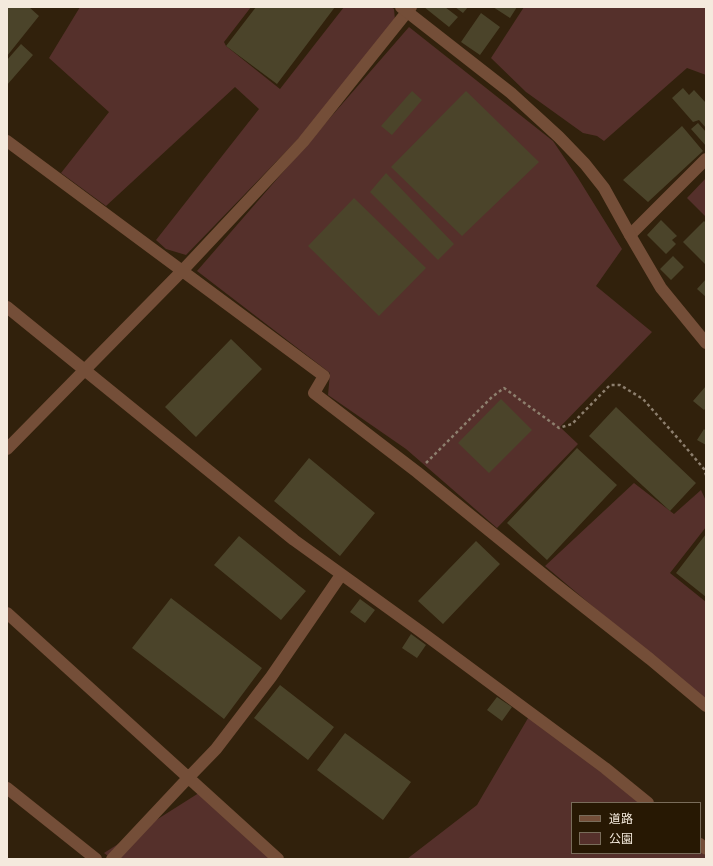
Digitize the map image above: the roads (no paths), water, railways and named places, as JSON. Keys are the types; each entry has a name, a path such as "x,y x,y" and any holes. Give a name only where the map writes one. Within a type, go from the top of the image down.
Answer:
{"street":[{"path":"7,448 182,271 303,142 407,9 511,93 559,137 585,164 604,188 661,288 706,343"},
{"path":"7,141 324,376 314,393 418,472 706,706"},
{"path":"630,235 706,159"},
{"path":"7,307 294,540 438,644 605,768 647,802"},
{"path":"112,859 220,743 271,677 342,575"},
{"path":"7,614 278,859"},
{"path":"7,788 96,859"}]}
